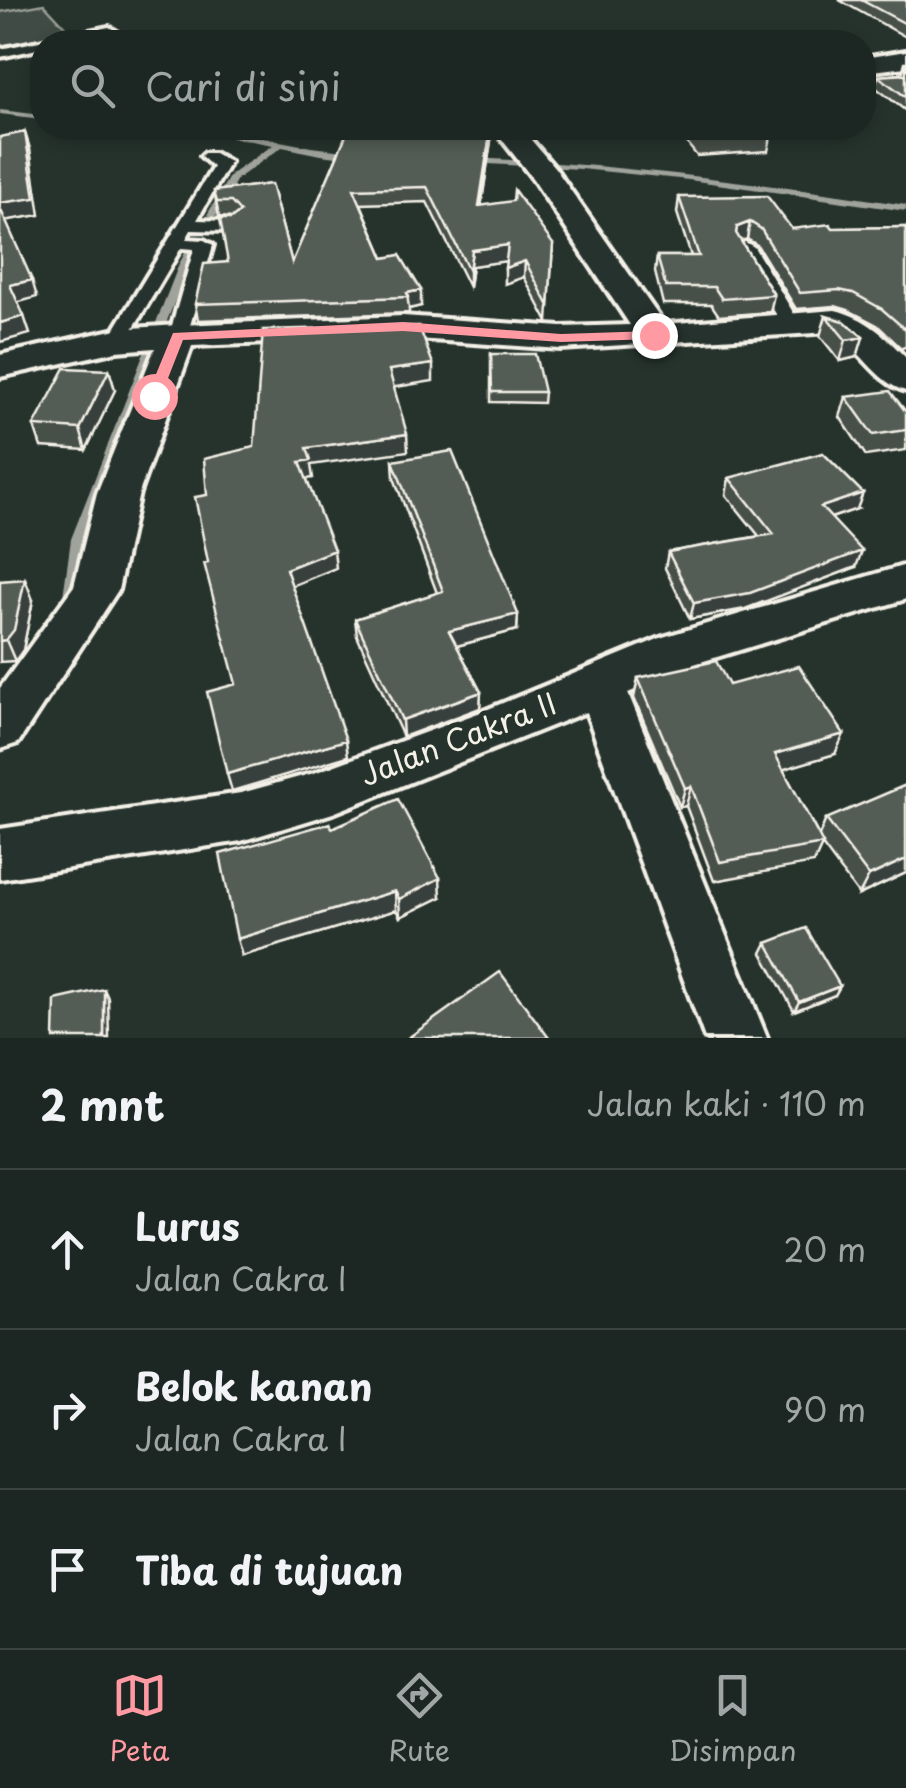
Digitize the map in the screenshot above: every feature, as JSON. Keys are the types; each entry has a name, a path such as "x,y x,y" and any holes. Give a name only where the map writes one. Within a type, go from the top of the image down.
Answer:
{"street":[{"path":"876,63 906,59"},
{"path":"517,140 654,335"},
{"path":"0,366 149,338 403,326 561,338 835,321 849,324 906,379"},
{"path":"0,728 95,590 118,493 154,396 149,338"},
{"name":"Jalan Cakra II","path":"0,854 241,817 421,757 680,650 906,582"},
{"path":"600,684 736,1038"}],"lane":[{"path":"0,53 30,47"},
{"path":"149,338 222,167 222,162 209,156"},
{"path":"191,236 231,226"},
{"path":"149,338 203,252 204,245 191,236"},
{"path":"745,246 791,324"}],"shaded area":[{"path":"44,4 68,30 30,30 30,40 0,46 0,12"}],"building":[{"path":"861,0 906,0 906,24"},
{"path":"906,74 906,97 878,76"},
{"path":"25,132 35,198 0,203 0,137"},
{"path":"344,140 489,140 479,206 513,201 514,190 553,244 549,306 525,261 505,268 508,245 472,250 469,271 427,187 354,189 384,258 400,255 421,290 407,293 408,297 195,304 204,264 228,262 220,219 231,219 240,212 231,202 217,202 214,191 271,184 292,263"},
{"path":"767,196 792,229 830,224 833,228 906,227 906,330 882,309 853,293 800,293 761,229 750,222 737,227 736,233 774,295 722,299 714,287 666,287 657,256 699,256 679,197"},
{"path":"0,208 32,280 10,285 24,316 0,323"},
{"path":"826,316 844,321 863,337 846,340"},
{"path":"419,326 433,364 389,370 407,434 307,448 311,460 300,462 334,550 286,569 346,740 227,774 207,692 236,684 204,563 208,562 195,497 207,495 204,459 254,447 263,330"},
{"path":"491,354 535,354 544,392 492,392"},
{"path":"65,368 109,370 80,429 34,426"},
{"path":"890,391 906,412 906,430 873,435 846,397"},
{"path":"452,451 518,614 449,631 481,692 402,720 355,619 443,591 393,461"},
{"path":"823,453 863,493 821,507 862,551 750,593 694,603 668,552 774,534 729,478"},
{"path":"25,579 14,630 0,641 0,581"},
{"path":"716,661 729,685 799,666 844,734 775,754 823,844 720,862 691,786 685,788 638,678"},
{"path":"906,785 906,859 869,876 826,819"},
{"path":"398,799 440,878 399,899 395,891 237,939 220,854 330,823 332,828"},
{"path":"806,928 840,986 799,1002 767,943"},
{"path":"500,972 549,1038 408,1038"},
{"path":"104,989 104,1038 54,1038 55,1000"}],"waterway":[{"path":"0,112 30,116"},
{"path":"262,140 352,155"},
{"path":"212,215 233,177 280,144"},
{"path":"472,161 689,177 906,208"},
{"path":"69,604 77,539 184,264 197,240"}],"route":[{"path":"154,396 178,336 403,326 561,338 654,335"}]}
